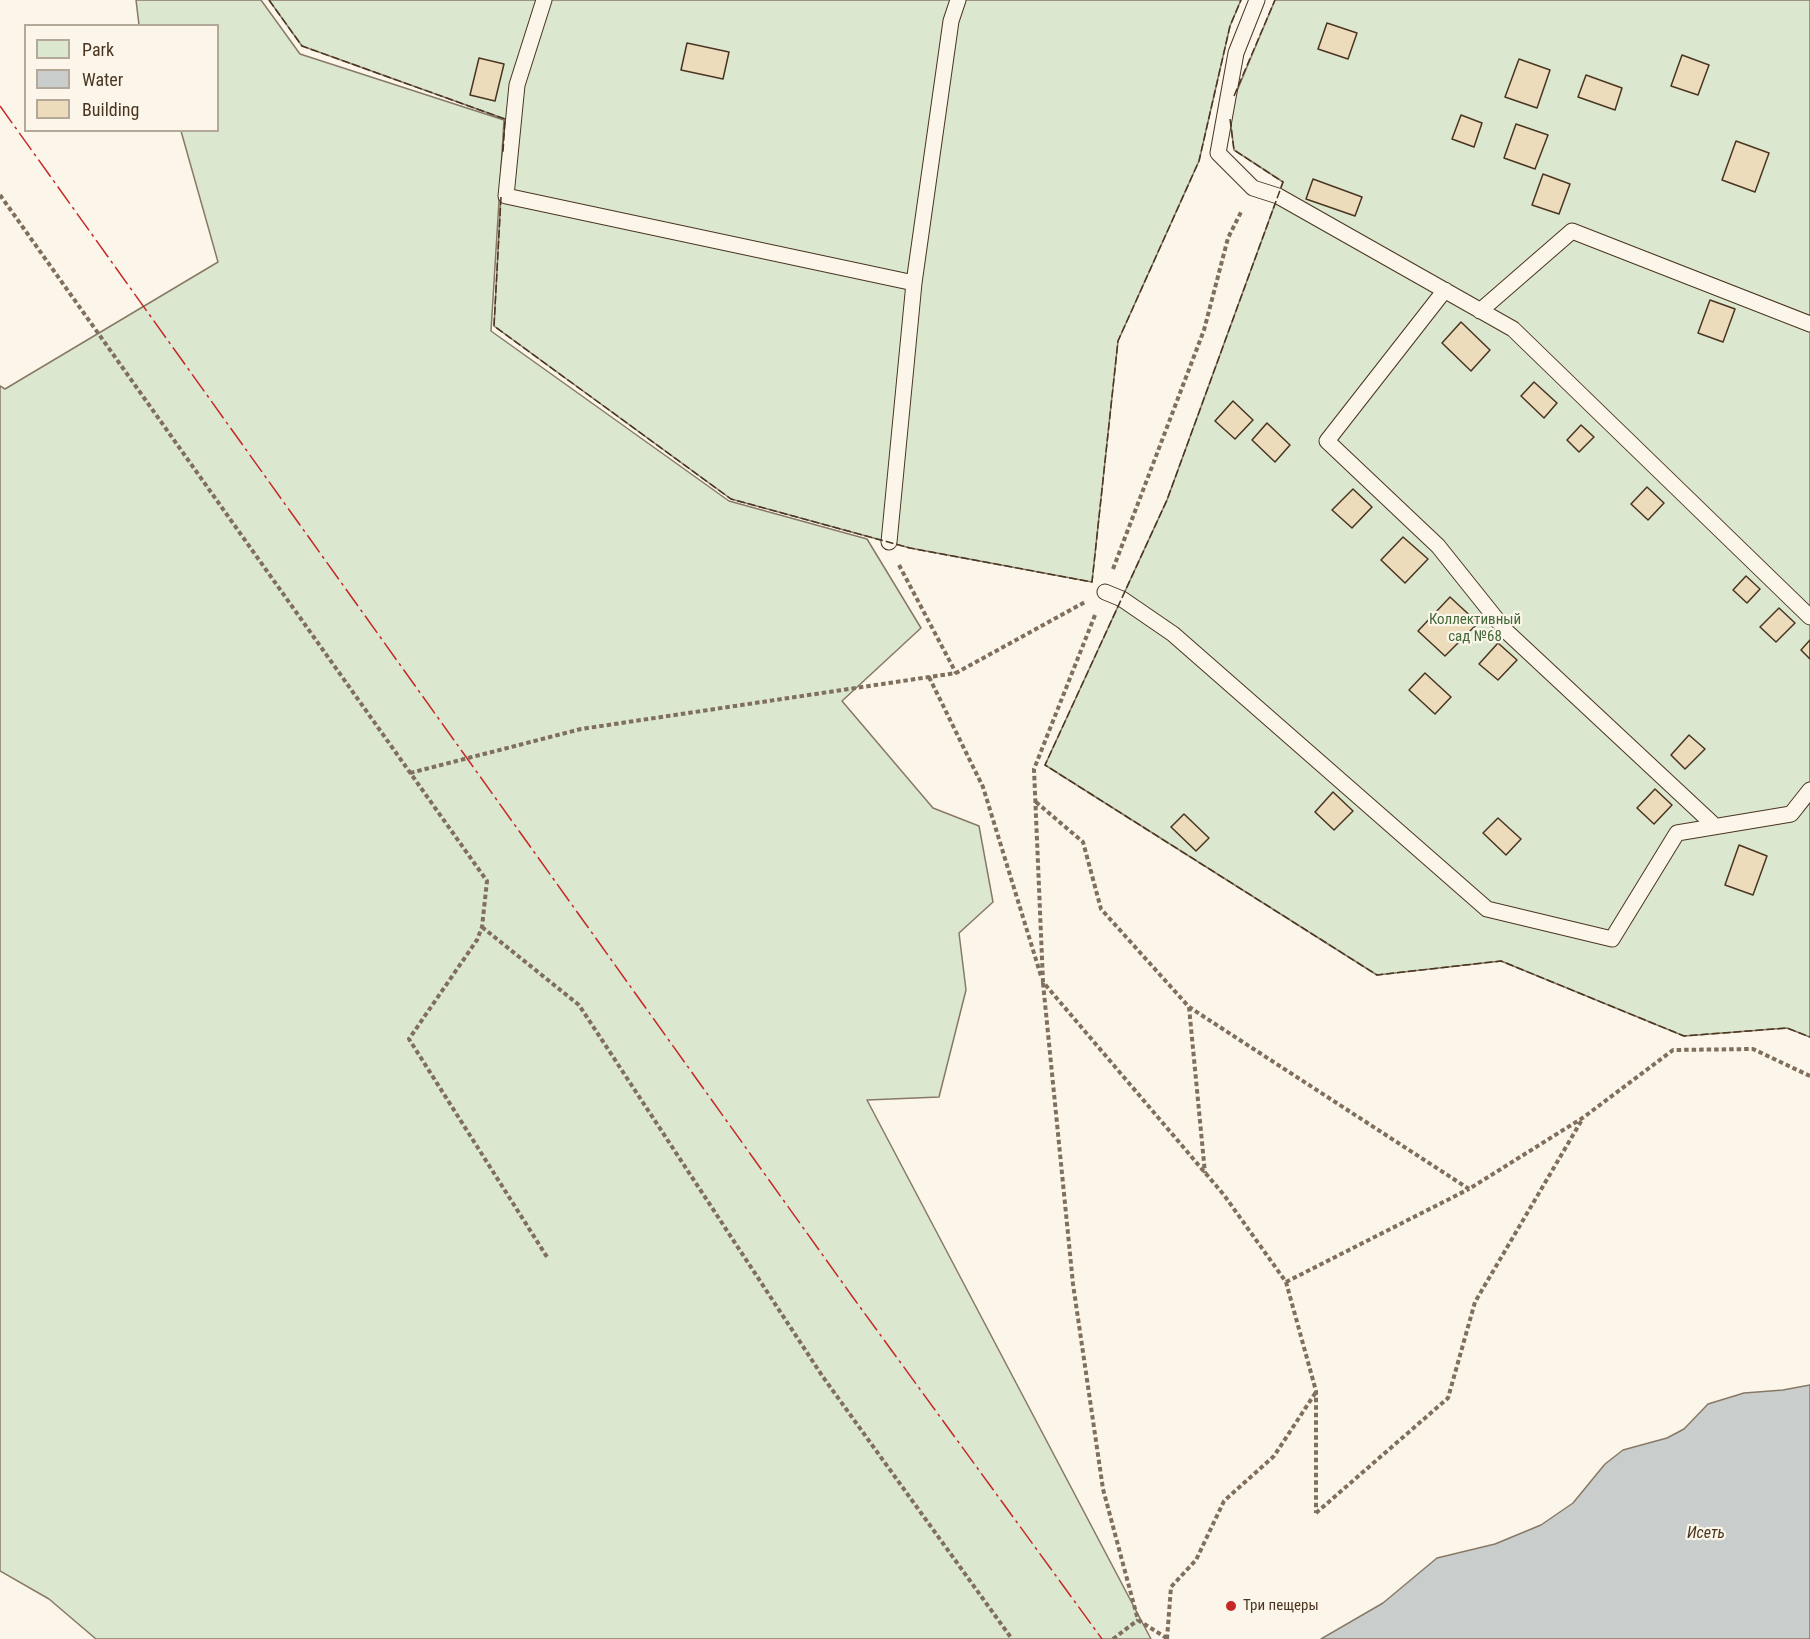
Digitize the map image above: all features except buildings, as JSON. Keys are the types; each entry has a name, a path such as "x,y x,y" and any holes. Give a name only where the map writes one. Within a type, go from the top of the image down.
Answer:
{"lane":[{"path":"544,0 518,85 506,196 914,283"},
{"path":"889,542 914,283 951,21 958,0"},
{"path":"1257,0 1236,53 1218,153 1253,188 1278,196 1513,329 1810,617"},
{"path":"1480,311 1572,231 1810,324"},
{"path":"1445,290 1327,441 1438,546 1506,631 1715,826"},
{"path":"1105,592 1122,599 1173,634 1487,909 1612,939 1677,833 1791,814 1810,790"}],"path":[{"path":"1253,188 1228,238 1204,330 1105,592 1034,769 1043,982 1073,1284 1103,1489 1138,1620 1168,1639 1171,1587 1196,1560 1224,1501 1274,1456 1316,1391"},
{"path":"0,195 487,881 482,927 477,940 409,1039 547,1257"},
{"path":"889,542 956,673"},
{"path":"410,772 581,729 956,673 1105,592"},
{"path":"929,676 983,787 1043,982 1205,1173 1286,1282 1316,1391 1316,1513 1448,1398 1475,1302 1584,1117"},
{"path":"1035,802 1083,842 1101,909 1189,1006 1469,1189"},
{"path":"482,927 579,1005 823,1377 1012,1639"},
{"path":"1189,1006 1205,1173"},
{"path":"1286,1282 1469,1189 1584,1117 1673,1050 1753,1049 1810,1076"},
{"path":"1113,1639 1138,1620"}],"green space":[{"path":"136,0 261,0 300,54 504,120 491,331 729,501 867,539 921,628 842,701 933,808 979,826 993,902 959,933 966,990 939,1097 867,1100 1151,1639 96,1639 49,1599 0,1571 0,386 5,389 218,262 181,132 219,132 219,24 139,24"},
{"path":"269,0 1241,0 1230,26 1199,161 1118,341 1092,582 910,548 731,499 494,326 505,119 302,46"},
{"name":"Коллективный сад №68","path":"1275,0 1810,0 1810,1037 1787,1028 1684,1036 1501,961 1377,975 1045,765 1167,500 1283,182 1234,150 1229,110"}],"water":[{"name":"Исеть","path":"1810,1385 1810,1639 1321,1639 1383,1603 1437,1558 1495,1544 1541,1525 1573,1503 1605,1464 1623,1450 1667,1438 1684,1429 1708,1404 1744,1393"}],"fence":[{"path":"269,0 302,46 505,119 503,152"},
{"path":"501,197 494,326 731,499 910,548 1092,582 1118,341 1199,161 1230,26 1241,0"},
{"path":"1234,96 1275,0"},
{"path":"1230,119 1234,150 1283,182 1167,500 1045,765 1377,975 1501,961 1684,1036 1787,1028 1810,1037"}],"power":[{"path":"0,106 852,1296 1102,1639"}],"place":[{"name":"Три пещеры","path":"1231,1606"}]}
